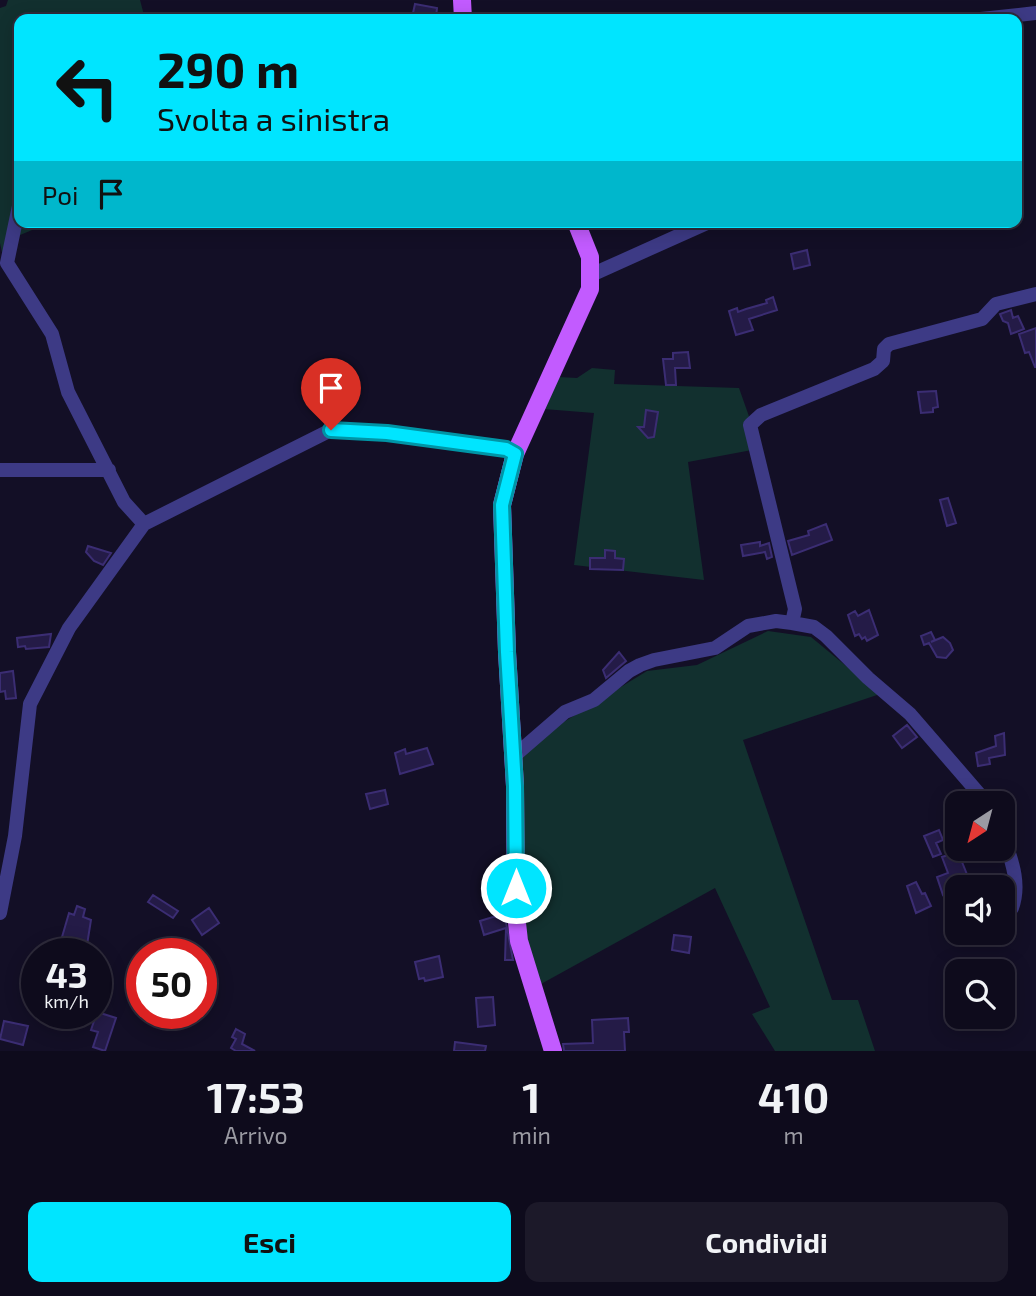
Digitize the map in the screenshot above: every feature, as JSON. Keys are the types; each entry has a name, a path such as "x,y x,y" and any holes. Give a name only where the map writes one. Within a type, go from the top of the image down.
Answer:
{"main road":[{"path":"553,1051 519,941 516,914 513,757 502,505 515,454 582,309 591,275 590,257 578,228"}],"street":[{"path":"14,228 7,263 52,334 68,392 129,510 144,524"},
{"path":"591,275 696,228"},
{"path":"792,623 795,609 750,425 752,421 874,369 883,361 884,349 889,344 982,319 996,304 1036,294"},
{"path":"0,913 16,836 30,704 69,628 144,524 331,430 387,433 506,449 515,454"},
{"path":"0,470 109,470"},
{"path":"513,757 565,712 594,700 640,665 653,660 704,652 724,643 748,626 776,621 814,627 826,636 909,714 977,791"},
{"path":"1015,877 1015,900"}],"green space":[{"path":"8,0 140,0 144,14 14,14 14,228 37,228 13,238 3,257 0,243 0,8 6,6"},
{"path":"592,368 615,370 614,384 739,388 751,422 752,450 688,462 704,580 574,565 594,413 544,409 558,377 577,378"},
{"path":"768,631 811,637 880,694 743,740 832,1000 858,1000 875,1051 775,1051 752,1014 770,1007 715,888 541,984 523,927 521,756 549,731 647,671 697,665"}],"building":[{"path":"415,4 437,8 436,14 413,13"},
{"path":"807,250 810,265 794,269 791,254"},
{"path":"773,297 777,310 749,319 753,330 736,335 729,311 737,308 738,312 767,303 766,300"},
{"path":"1011,310 1013,318 1018,316 1024,329 1011,334 1008,323 1003,321 1000,314"},
{"path":"1036,328 1035,367 1029,352 1025,353 1019,334"},
{"path":"688,352 690,368 675,368 676,385 666,385 663,359 673,359 673,353"},
{"path":"936,391 938,407 933,408 933,412 921,413 918,392"},
{"path":"646,410 658,412 654,437 648,438 638,427 644,427"},
{"path":"948,498 956,523 947,526 940,500"},
{"path":"826,524 832,540 792,555 788,541 809,535 808,531"},
{"path":"760,542 760,546 769,543 772,557 767,559 765,552 743,556 741,545"},
{"path":"88,546 111,553 103,565 94,561 86,552"},
{"path":"605,550 615,551 615,558 624,559 623,570 590,569 590,558 605,558"},
{"path":"869,610 878,635 867,641 859,634 855,636 848,615 855,611 858,616"},
{"path":"931,632 935,640 931,642 943,637 950,643 953,650 946,658 937,657 929,643 924,645 921,636"},
{"path":"51,634 49,647 18,647 17,638"},
{"path":"619,652 626,661 606,678 603,670"},
{"path":"13,671 16,698 6,699 5,691 0,692 0,673"},
{"path":"907,725 917,737 902,748 893,736"},
{"path":"1004,733 1005,755 989,758 990,764 978,766 976,753 996,746 995,736"},
{"path":"427,748 433,764 400,774 395,753 405,749 406,754"},
{"path":"385,790 388,804 370,809 366,794"},
{"path":"939,830 943,840 936,843 941,854 933,857 924,836"},
{"path":"945,856 945,861 962,861 967,875 945,875 943,895 937,877 948,873 942,857"},
{"path":"916,882 931,906 916,913 907,886"},
{"path":"153,895 178,911 173,918 148,902"},
{"path":"77,906 85,909 83,917 91,920 88,938 62,937 69,913 74,915"},
{"path":"209,908 219,923 202,935 192,920"},
{"path":"505,917 513,960 505,960 506,928 484,935 480,921"},
{"path":"674,935 691,937 689,953 672,950"},
{"path":"439,956 443,977 425,981 424,978 419,979 415,962"},
{"path":"493,997 495,1025 478,1027 476,998"},
{"path":"112,1017 116,1018 105,1051 93,1047 98,1032 91,1030 112,1029"},
{"path":"628,1018 629,1032 624,1032 625,1051 564,1051 563,1044 593,1043 592,1020"},
{"path":"4,1021 21,1025 21,1029 27,1029 23,1045 0,1039"},
{"path":"236,1029 245,1034 242,1044 255,1051 236,1051 231,1048 236,1039 232,1037"},
{"path":"455,1042 486,1046 485,1051 454,1051"}],"route":[{"path":"331,430 387,433 506,449 515,454 502,505 517,840 516,888"}]}
